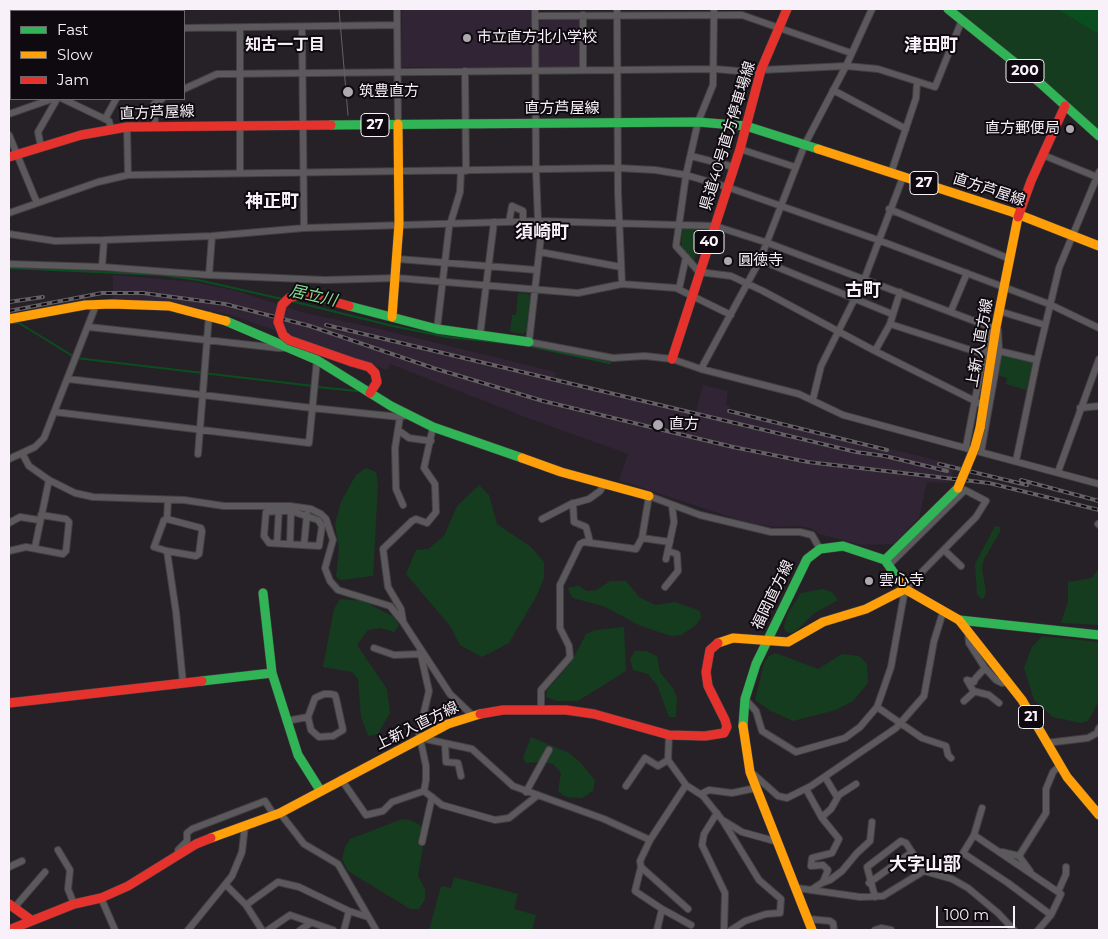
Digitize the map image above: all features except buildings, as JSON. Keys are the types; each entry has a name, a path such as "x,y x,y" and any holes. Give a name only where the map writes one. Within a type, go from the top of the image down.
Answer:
{"main road":[{"name":"県道40号直方停車場線","path":"672,359 740,149 761,71 787,9"},
{"name":"200","path":"948,9 1039,82 1099,136"},
{"name":"上新入直方線","path":"887,563 958,488 976,447 992,327 999,311 1019,214 1065,106"},
{"name":"直方芦屋線","path":"13,156 112,128 127,127 698,122 746,126 1019,214 1099,246"},
{"path":"392,318 398,258 398,124"},
{"path":"370,394 377,382 375,372 369,368 289,340 283,335 278,322 282,305 289,298 298,295 310,295 437,329 529,342"},
{"path":"9,319 96,305 169,306 208,315 241,326 317,360 404,416 561,472 649,496"},
{"path":"820,549 843,546 887,563"},
{"name":"福岡直方線","path":"812,930 750,772 743,734 745,699 748,686 766,642 807,559 820,549"},
{"name":"21","path":"887,563 905,589 959,620 968,630 1022,700 1059,766 1099,815"},
{"path":"766,642 788,642 823,622 866,609 905,589"},
{"path":"263,593 272,673 298,755 320,790"},
{"path":"959,620 1048,632 1099,635"},
{"name":"上新入直方線","path":"9,930 74,904 101,898 128,886 196,844 277,814 421,738 472,714 502,710 541,709 594,714 669,734 705,736 724,733 727,727 725,720 708,686 707,660 710,650 720,642 733,638 766,642"},
{"path":"9,703 272,673"},
{"path":"11,906 31,920"}],"street":[{"path":"397,9 398,124"},
{"path":"701,369 732,315 760,260 804,144 846,66 872,9"},
{"path":"714,11 715,69 713,85 698,122 686,175 676,246 699,272 731,276 748,284 977,403"},
{"path":"851,53 742,15 714,11 617,12 584,15 535,12 534,122 538,221 542,227 529,342 613,358 645,356 672,359 701,369 799,394 813,399 843,415 1099,484"},
{"path":"617,12 617,122 622,284"},
{"path":"583,70 584,15"},
{"path":"9,21 10,16"},
{"path":"185,88 217,74 715,69 761,71 846,66 878,68 936,87 962,20"},
{"path":"185,28 397,25"},
{"path":"302,27 304,228"},
{"path":"240,28 240,172"},
{"path":"437,329 450,223 460,192 463,171 466,123 465,71"},
{"path":"891,173 916,98 917,82"},
{"path":"833,90 906,129"},
{"path":"9,114 49,100"},
{"path":"41,147 38,132 56,100"},
{"path":"65,100 109,121 112,128"},
{"path":"105,119 115,100"},
{"path":"155,126 154,104 160,100"},
{"path":"127,127 128,175"},
{"path":"9,135 13,156 38,202"},
{"path":"740,149 795,167"},
{"path":"1016,461 1049,304 1059,268 1098,175 1043,155"},
{"path":"691,156 734,167"},
{"path":"9,213 38,202 128,175 618,168 655,170 686,175 727,187 878,240 1049,304 1099,328"},
{"path":"813,399 821,366 864,280 889,209 903,177"},
{"path":"509,222 512,206 523,211 523,221"},
{"path":"889,209 1010,259"},
{"path":"9,234 55,240 104,240 212,236 304,228 523,221 620,222 715,226 768,243 998,330 999,352 981,452"},
{"path":"480,335 494,222"},
{"path":"209,275 212,236"},
{"path":"102,267 104,240"},
{"path":"540,252 622,267"},
{"path":"679,289 686,257"},
{"path":"398,258 537,270"},
{"path":"760,260 892,314"},
{"path":"9,264 102,267 209,275 325,280 397,278 578,294 622,284 679,289 732,315"},
{"path":"951,311 967,273"},
{"path":"875,351 890,324 900,292"},
{"path":"9,459 35,447 44,438 96,305"},
{"path":"999,311 1045,325"},
{"path":"198,454 208,315"},
{"path":"890,324 983,354"},
{"path":"89,327 278,348 289,347"},
{"path":"966,447 977,403 983,354 992,327"},
{"path":"999,352 1037,360"},
{"path":"1058,472 1099,359"},
{"path":"55,412 309,443 317,360"},
{"path":"68,379 312,408 404,416 398,430 395,448 396,489 403,505"},
{"path":"1080,408 1099,406"},
{"path":"403,622 401,609 388,587 382,549 412,521 416,519 427,523 436,512 435,484 424,468 433,426"},
{"path":"398,430 409,438 431,441"},
{"path":"22,453 29,466 49,480 75,493 93,497 168,500 279,509 307,514 318,520 322,526 319,546 269,543 264,536 266,512 279,509 290,506 311,509 321,514 326,519 333,540 325,568 330,582 338,590 390,606 403,622 450,694 472,714"},
{"path":"35,547 49,480"},
{"path":"542,519 573,503 593,497 605,483"},
{"path":"745,699 756,711 762,731 796,752 845,738 864,723 877,707 891,667 905,589 976,517 986,501 965,490 887,563"},
{"path":"541,709 541,690 570,657 569,646 560,628 561,580 580,544 590,542 630,550 636,549 642,538 649,496 672,506 770,532 800,532 812,535 820,549"},
{"path":"166,519 201,528 199,554 196,556 154,547 166,519 168,500"},
{"path":"573,503 574,522 584,524 590,542"},
{"path":"666,559 674,522 672,506"},
{"path":"277,543 279,509"},
{"path":"290,544 291,511"},
{"path":"304,545 307,514"},
{"path":"9,523 20,517 66,519 69,522 66,551 63,554 35,547 9,551"},
{"path":"642,538 670,542"},
{"path":"944,550 961,566"},
{"path":"167,551 176,612 183,683"},
{"path":"666,587 678,571 676,554 668,551"},
{"path":"750,772 778,796 787,798 806,789 865,750 899,724 924,696 934,641 943,612"},
{"path":"968,630 969,643 985,668 1002,683 1008,682"},
{"path":"374,648 394,655 420,650"},
{"path":"420,650 428,691 418,734 421,738 426,766 424,791"},
{"path":"985,668 974,683 966,680 973,691 989,695 999,703"},
{"path":"964,701 971,697 973,691"},
{"path":"324,694 335,695 343,730 333,736 319,737 311,730 308,717 315,698 324,694"},
{"path":"877,707 899,724 922,738 946,746 948,755 951,758"},
{"path":"286,721 308,717"},
{"path":"1046,743 1088,738 1097,734 1099,728"},
{"path":"669,734 668,760 686,786 701,794 723,821 759,880 781,899 780,913 766,914 731,930"},
{"path":"421,738 472,750 513,786 596,815 650,840"},
{"path":"445,744 446,762 458,763 461,776"},
{"path":"526,792 549,750"},
{"path":"626,786 645,758 658,766 668,760"},
{"path":"1019,856 1046,813 1046,789 1059,766"},
{"path":"825,776 837,797"},
{"path":"341,780 366,816 383,810 392,802 424,791"},
{"path":"822,817 830,809 837,797 856,784"},
{"path":"686,786 650,840 640,861 641,867 636,891 662,910 690,925"},
{"path":"701,794 709,790 732,793 756,788"},
{"path":"806,789 822,817 840,839 832,853 812,858 810,866 823,864 828,870 822,883"},
{"path":"424,791 442,806 495,820 509,818 538,796"},
{"path":"422,842 432,797"},
{"path":"179,854 178,850 187,841 188,832 192,829 265,801 304,844 338,864 376,930"},
{"path":"982,808 974,835 963,853 1051,915"},
{"path":"717,814 704,834 702,845 725,894 724,930"},
{"path":"723,821 742,832 778,842"},
{"path":"811,890 842,871 857,852 870,841 872,822"},
{"path":"188,930 232,876 242,852 245,826"},
{"path":"974,835 1061,894 1051,915 1038,930"},
{"path":"875,897 866,867 870,862 902,841 906,843 924,871 952,879 968,888 998,913 1014,930"},
{"path":"990,846 1019,856 1035,878"},
{"path":"58,850 70,870 68,889 74,904"},
{"path":"870,883 912,852"},
{"path":"9,867 22,861"},
{"path":"641,867 688,909"},
{"path":"1058,892 1065,878 1066,867"},
{"path":"797,888 860,897 883,896 924,871"},
{"path":"11,906 45,872"},
{"path":"246,905 278,882 299,887 349,911 368,917"},
{"path":"226,885 246,905 262,930"},
{"path":"101,898 115,930"},
{"path":"657,930 662,910"},
{"path":"344,930 349,911"},
{"path":"268,930 290,915 333,930"},
{"path":"809,919 830,920 833,923 834,930"},
{"path":"300,930 311,923"},
{"path":"875,930 881,928 892,930"}],"shaded area":[{"name":"市立直方北小学校","path":"402,9 532,9 532,67 402,67"},
{"path":"955,9 1099,9 1099,130"},
{"path":"1057,9 1099,9 1099,34"},
{"path":"538,18 582,18 581,67 538,67"},
{"path":"684,227 703,229 694,261 682,247"},
{"path":"113,275 195,282 237,291 305,313 556,372 555,377 696,411 703,385 728,391 726,405 730,406 729,409 956,465 948,483 927,482 919,518 894,544 863,545 819,534 811,528 798,526 775,527 745,522 619,480 628,454 525,417 390,364 387,370 231,315 180,304 113,301"},
{"path":"518,293 530,296 526,332 523,334 510,332 512,315 516,315"},
{"path":"1002,354 1033,362 1026,390 1006,384 1007,378 997,375"},
{"path":"366,468 376,472 378,485 373,576 341,580 336,577 339,549 335,524 341,502 349,487 356,475"},
{"path":"479,485 489,495 497,524 531,547 544,562 544,578 537,595 509,643 482,657 460,645 450,626 406,574 416,550 428,549 444,536 457,506"},
{"path":"995,526 1000,527 1000,532 984,559 982,568 986,592 984,598 981,599 977,594 975,564"},
{"path":"1099,568 1099,625 1061,623 1068,601 1068,582 1092,578"},
{"path":"610,581 626,581 639,597 655,605 675,602 700,611 701,618 696,625 681,635 671,636 641,626 603,606 573,598 568,588 578,586 587,591 597,590"},
{"path":"822,589 832,592 838,600 813,614 796,631 790,633 785,631 784,626 788,613 801,593"},
{"path":"340,599 363,601 394,617 399,625 394,632 380,628 368,630 357,645 387,689 390,713 378,734 368,736 361,717 358,679 352,672 323,667 334,609"},
{"path":"624,627 626,671 578,701 557,701 546,697 547,690 570,664 586,634 596,630"},
{"path":"1042,636 1099,642 1099,701 1088,721 1081,723 1053,717 1034,700 1024,668 1032,647"},
{"path":"635,651 646,651 657,656 660,672 673,688 677,699 676,717 669,717 657,685 648,674 633,670 630,659"},
{"path":"776,653 818,669 842,654 859,656 867,664 868,683 853,701 836,710 793,721 771,711 755,700 764,663 769,656"},
{"path":"531,737 569,753 580,762 595,780 593,791 582,798 566,797 558,791 561,773 553,764 543,762 526,763 523,758"},
{"path":"402,819 410,820 420,825 425,834 418,876 425,889 425,899 419,909 410,909 348,871 342,859 345,847 350,839"},
{"path":"454,877 518,894 514,909 536,915 532,930 429,930 441,886 451,888"}],"waterway":[{"name":"居立川","path":"9,268 163,275 198,280 282,299"},
{"name":"居立川","path":"291,301 447,337 514,344"},
{"path":"9,323 19,323 76,358 313,386"},
{"name":"居立川","path":"529,346 610,363"},
{"path":"317,387 357,391"}],"tram line":[{"path":"339,9 348,115"}],"railway":[{"path":"9,311 102,293 143,293 225,304 310,326 433,368 543,401 733,447 808,462 989,483 1099,510"},
{"path":"9,302 43,297"},
{"path":"326,325 856,452 885,456 947,471"},
{"path":"729,411 887,450"},
{"path":"939,464 1027,485"},
{"path":"1021,480 1099,501"}],"traffic: fast":[{"path":"948,9 1039,82 1099,136"},
{"path":"331,125 698,122 746,126 818,149"},
{"path":"349,306 437,329 529,342"},
{"path":"226,321 317,360 391,406 433,427 522,458"},
{"path":"885,560 958,488"},
{"path":"743,726 745,699 756,664 807,559 820,549 843,546 885,560 900,582"},
{"path":"263,593 272,673 298,755 320,790"},
{"path":"959,620 1099,635"},
{"path":"202,681 272,673"}],"traffic: slow":[{"path":"392,317 399,224 398,124"},
{"path":"818,149 1012,212 1099,246"},
{"path":"980,428 996,327 1018,217"},
{"path":"9,319 85,305 112,304 169,306 226,321"},
{"path":"958,488 975,447 980,428"},
{"path":"522,458 561,472 649,496"},
{"path":"900,582 905,589 959,620 1022,700 1067,777 1099,815"},
{"path":"718,643 733,638 788,642 823,622 866,609 905,589"},
{"path":"211,838 280,813 448,724 480,714"},
{"path":"743,726 750,772 812,930"}],"traffic: jam":[{"path":"672,359 740,149 761,70 787,9"},
{"path":"1018,217 1031,181 1065,106"},
{"path":"9,157 81,135 127,127 331,125"},
{"path":"349,306 310,295 298,295 289,298 282,305 278,322 283,335 289,340 352,362"},
{"path":"352,362 369,367 375,373 377,382 370,393"},
{"path":"480,714 503,710 566,710 594,714 669,735 705,736 724,733 727,727 725,720 708,686 706,672 710,650 718,643"},
{"path":"9,703 202,681"},
{"path":"9,930 74,904 101,898 128,886 196,844 211,838"},
{"path":"9,904 31,920"}],"place":[{"name":"市立直方北小学校","path":"467,38"},
{"name":"筑豊直方","path":"348,92"},
{"name":"直方郵便局","path":"1070,129"},
{"name":"圓徳寺","path":"728,261"},
{"name":"直方","path":"658,425"},
{"name":"雲心寺","path":"869,581"}],"district":[{"name":"知古一丁目","path":"285,45"},
{"name":"津田町","path":"931,46"},
{"name":"神正町","path":"272,202"},
{"name":"須崎町","path":"542,233"},
{"name":"古町","path":"863,291"},
{"name":"大字山部","path":"925,865"}]}
